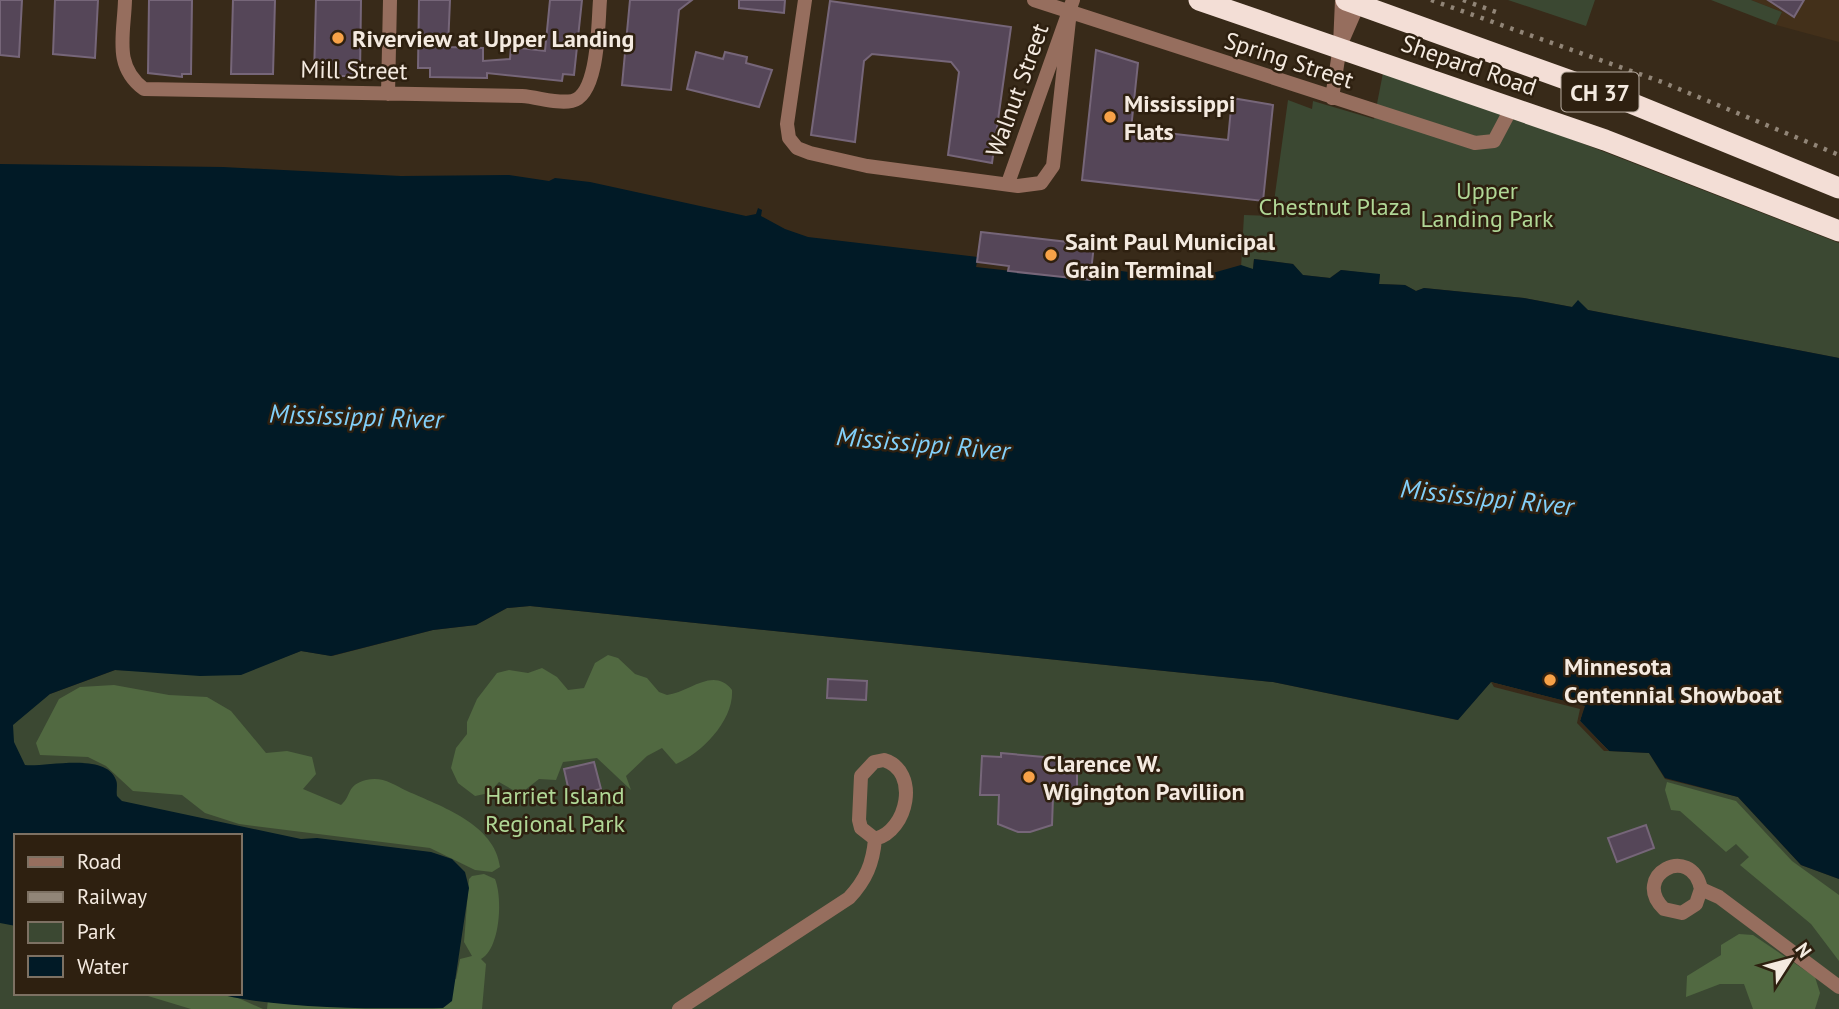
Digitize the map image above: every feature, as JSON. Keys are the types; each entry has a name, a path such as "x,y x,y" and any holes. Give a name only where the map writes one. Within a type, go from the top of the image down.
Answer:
{"highway":[{"name":"Shepard Road","path":"1199,0 1512,107 1839,231"},
{"name":"Shepard Road","path":"1351,1 1633,104 1839,188"}],"street":[{"name":"Mill Street","path":"125,0 122,65 131,79 144,89 522,96 564,101 579,98 585,93 592,77 600,0"},
{"path":"388,94 390,0"},
{"path":"805,0 787,124 789,138 797,148 867,166 1008,183"},
{"name":"Spring Street","path":"1034,0 1072,6 1332,98 1485,145 1500,135 1512,107"},
{"path":"1332,98 1340,46 1351,1"},
{"name":"Walnut Street","path":"1072,6 1053,166 1041,183 1033,186 1008,183 1072,6"},
{"path":"884,760 901,770 905,781 903,815 891,832 875,839 861,828 859,820 861,776 874,762 884,760"},
{"path":"679,1009 849,898 858,889 873,860 875,839"},
{"path":"1701,889 1720,897 1839,987"}],"shaded area":[{"path":"1751,0 1839,0 1839,42 1776,25 1782,12"}],"green space":[{"path":"1508,0 1595,0 1586,26"},
{"path":"1711,0 1751,0 1782,12 1776,25"},
{"name":"Upper Landing Park","path":"1383,73 1491,108 1839,243 1839,358 1588,310 1581,304 1572,307 1524,298 1424,288 1416,291 1405,285 1379,284 1380,275 1341,270 1330,278 1302,275 1293,264 1254,259 1253,269 1241,268 1244,215 1272,216 1288,100 1312,109 1313,101 1374,119"},
{"name":"Harriet Island Regional Park","path":"530,606 1273,682 1457,720 1491,682 1585,706 1609,751 1649,753 1665,779 1738,797 1801,865 1839,879 1839,1009 0,1009 0,684 50,694 115,670 152,671 271,662 301,651 332,656 433,630 476,625 507,608"},
{"path":"608,655 618,658 635,674 647,678 659,692 667,695 709,681 725,683 732,690 728,713 706,744 686,759 676,764 662,748 647,756 626,776 631,790 597,758 563,762 556,780 539,779 520,794 499,782 489,793 475,796 458,783 451,768 456,748 467,734 467,722 477,699 497,673 509,670 528,673 542,668 557,677 568,690 584,688 595,663"},
{"path":"114,685 169,695 207,697 231,711 266,753 287,751 312,757 316,774 303,789 341,805 355,785 377,779 450,810 464,818 488,839 496,852 500,867 492,872 475,870 430,848 239,824 205,813 182,795 133,791 106,766 88,757 40,755 36,743 59,699 80,687"},
{"path":"1667,782 1736,801 1792,861 1839,895 1839,961 1811,924 1740,865 1749,857 1736,844 1726,852 1680,811 1671,810 1665,790"},
{"path":"484,874 495,879 499,910 496,935 487,954 481,959 486,964 482,1009 267,1009 268,999 456,979 460,959 472,956 464,942 469,879"},
{"path":"1739,934 1753,935 1815,977 1820,993 1815,1009 1753,1009 1744,984 1720,984 1686,997 1687,976 1721,955 1721,945"},
{"path":"145,995 232,995 263,1009 191,1009"}],"water":[{"name":"Mississippi River","path":"0,164 223,167 401,176 509,175 549,181 555,178 590,182 746,216 756,214 758,208 762,210 761,216 808,237 978,257 976,267 1089,280 1091,267 1136,273 1186,273 1195,278 1241,265 1253,269 1254,259 1293,264 1303,275 1330,278 1341,270 1380,274 1379,284 1405,285 1416,291 1424,288 1524,298 1572,307 1578,300 1588,310 1839,358 1839,879 1801,865 1738,797 1665,778 1649,753 1609,751 1580,721 1584,706 1491,682 1458,720 1273,682 530,606 507,608 476,625 433,630 331,656 301,651 241,675 200,676 115,670 50,694 13,725 14,742 25,765 87,763 100,766 110,771 116,780 117,796 122,801 301,839 317,838 431,852 452,859 465,872 469,888 452,1001 443,1008 296,1005 225,995 242,995 242,834 14,834 14,926 0,923"}],"pier":[{"path":"1491,682 1585,706 1580,721 1609,751 1604,751 1577,723 1580,709 1494,687"}],"building":[{"path":"0,0 22,0 19,57 0,55"},
{"path":"55,0 98,0 95,58 53,54"},
{"path":"149,0 192,0 191,74 182,74 182,77 148,73"},
{"path":"233,0 275,0 273,74 231,74"},
{"name":"Riverview at Upper Landing","path":"316,0 361,0 360,76 314,76"},
{"path":"419,0 450,0 448,47 483,48 483,61 510,59 511,47 545,51 550,0 582,0 574,75 563,74 562,81 487,73 487,78 430,77 430,68 418,68"},
{"path":"630,0 692,0 679,10 671,90 622,85"},
{"path":"739,0 785,0 784,13 739,8"},
{"path":"1768,0 1804,0 1794,17"},
{"path":"830,1 1011,27 992,163 948,155 959,72 951,62 872,54 864,61 855,142 811,135"},
{"name":"Mississippi Flats","path":"1096,50 1138,63 1131,129 1228,140 1232,98 1273,105 1263,201 1082,180"},
{"path":"696,52 723,59 725,52 747,57 746,63 772,70 759,107 687,89"},
{"name":"Saint Paul Municipal Grain Terminal","path":"981,232 1094,245 1090,280 1008,271 1009,266 977,262"},
{"path":"828,679 867,681 866,700 827,698"},
{"name":"Clarence W. Wigington Paviliion","path":"1001,753 1077,760 1077,797 1053,797 1052,825 1030,832 1018,832 998,824 999,795 980,795 982,756 1001,757"},
{"path":"594,762 601,789 570,796 564,769"},
{"path":"1646,825 1654,848 1617,862 1608,838"}],"railway":[{"path":"1431,0 1662,82 1839,155"},
{"path":"1463,0 1496,12"}],"place":[{"name":"Riverview at Upper Landing","path":"338,38"},
{"name":"Mississippi Flats","path":"1110,117"},
{"name":"Saint Paul Municipal Grain Terminal","path":"1051,255"},
{"name":"Minnesota Centennial Showboat","path":"1550,680"},
{"name":"Clarence W. Wigington Paviliion","path":"1029,777"}],"park label":[{"name":"Chestnut Plaza","path":"1335,206"}]}
